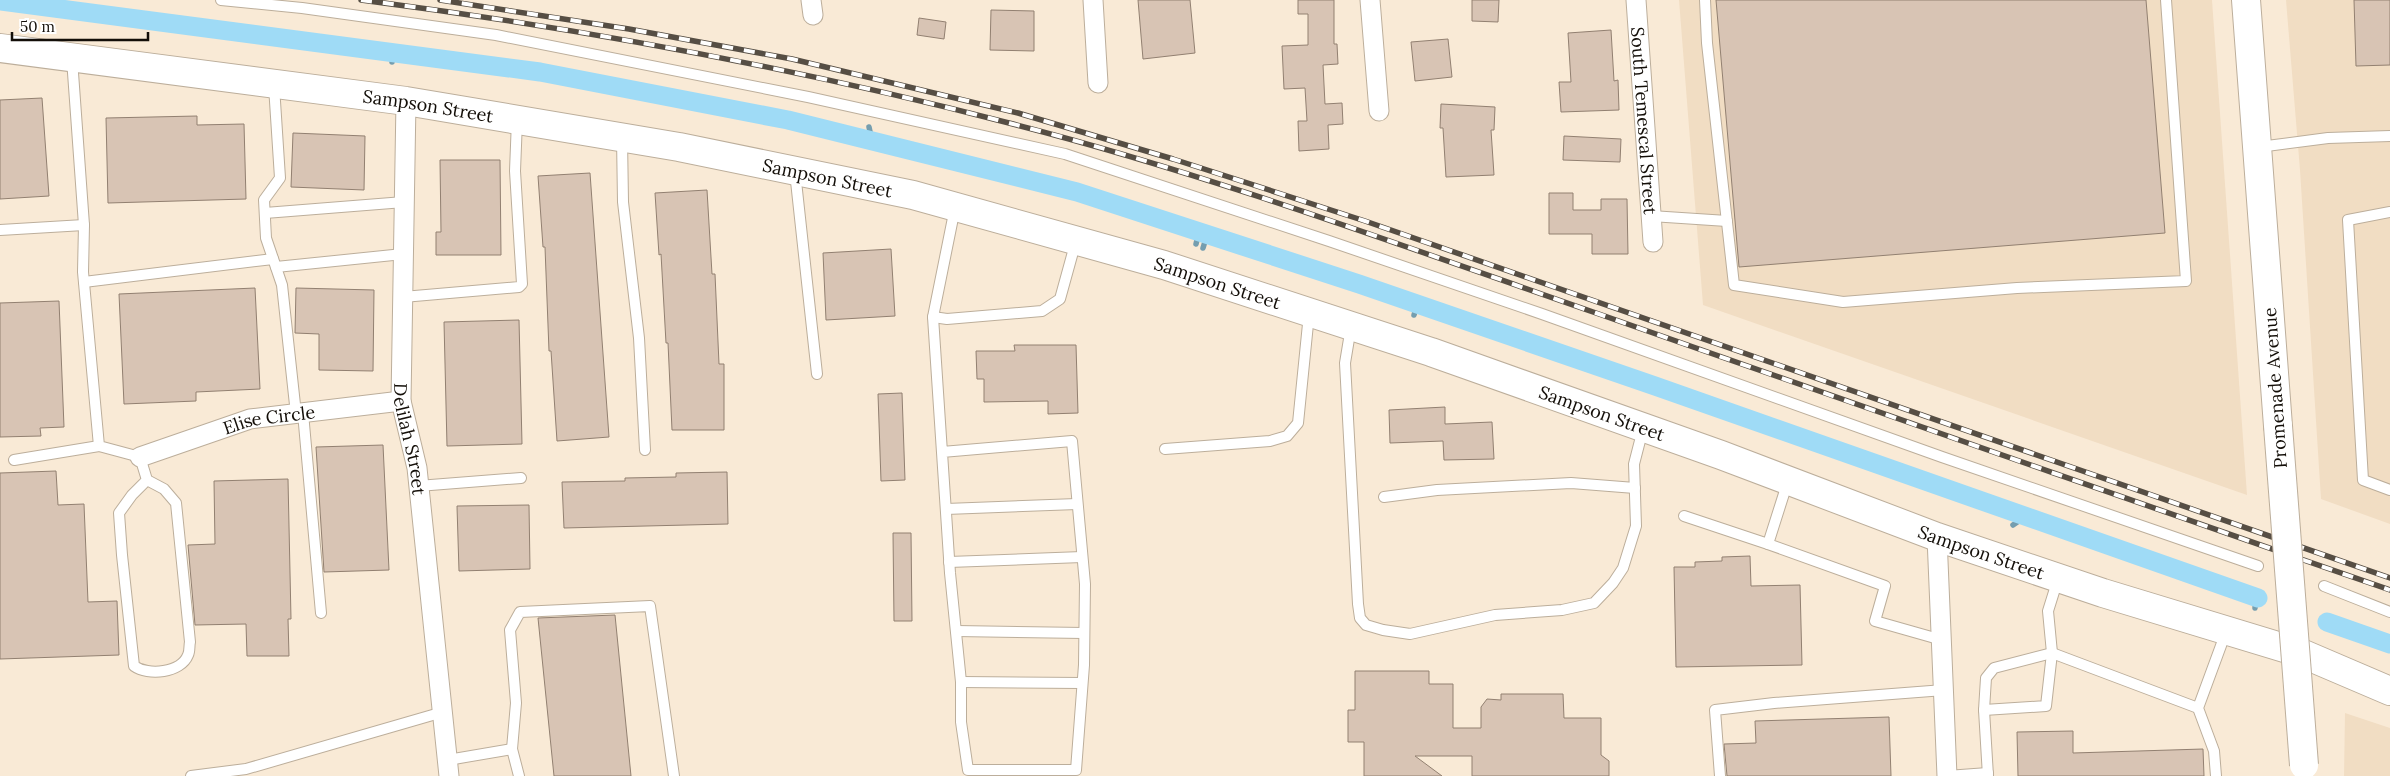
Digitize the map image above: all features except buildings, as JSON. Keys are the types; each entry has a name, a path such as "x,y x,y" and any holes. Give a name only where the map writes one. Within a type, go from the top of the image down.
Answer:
{"street":[{"path":"1093,0 1098,83"},
{"path":"1370,0 1379,111"},
{"name":"South Temescal Street","path":"1636,0 1653,242"},
{"name":"Promenade Avenue","path":"2246,0 2304,770"},
{"name":"Sampson Street","path":"0,48 406,101 622,137 913,195 1164,266 1351,326 1644,428 1937,537 2058,578 2301,653 2390,691"},
{"name":"Delilah Street","path":"406,101 401,401 418,486 449,768"},
{"name":"Elise Circle","path":"140,457 250,419 401,401"},
{"path":"1937,537 1947,776"}],"lane":[{"path":"221,0 302,8 496,35 808,97 1065,154 1542,314 1933,454 2258,566"},
{"path":"1705,0 1707,43 1734,285 1843,302 2016,288 2186,280 2166,0"},
{"path":"72,58 84,225 84,282 100,446"},
{"path":"274,84 280,178 264,200 266,238 282,285 300,413 321,614"},
{"path":"403,297 519,287 522,284 515,171 517,120"},
{"path":"2257,148 2328,138 2390,136"},
{"path":"622,137 624,202 639,338 645,450"},
{"path":"795,171 817,374"},
{"path":"265,213 404,202"},
{"path":"942,452 1072,441 1085,584 1082,682 1076,770 968,770 961,722 961,682 949,562 933,317 955,207"},
{"path":"2390,212 2348,220 2363,480 2390,490"},
{"path":"1651,216 1727,221"},
{"path":"0,230 84,225"},
{"path":"933,317 947,319 1042,311 1060,299 1076,241"},
{"path":"84,282 275,263 403,254"},
{"path":"1165,449 1270,441 1287,436 1298,422 1309,313"},
{"path":"1351,326 1345,363 1358,604 1360,618 1366,624 1383,630 1410,634 1495,615 1562,610 1594,603 1613,583 1623,568 1636,526 1634,464 1644,428"},
{"path":"14,460 100,446 140,457 147,480 164,489 176,503 190,642 189,654 185,660 163,671 140,670 134,666 122,555 119,513 132,495 147,480"},
{"path":"418,486 521,478"},
{"path":"1768,544 1788,480"},
{"path":"1384,497 1437,490 1571,482 1635,488"},
{"path":"946,509 1077,504"},
{"path":"1684,516 1885,586 1875,621 1942,640"},
{"path":"949,562 1082,557"},
{"path":"1984,710 2046,706 2052,653 2048,611 2058,578"},
{"path":"2324,586 2390,612"},
{"path":"519,776 512,749 516,704 510,630 520,612 650,606 674,776"},
{"path":"956,631 1084,633"},
{"path":"2216,776 2214,751 2198,708 2226,631"},
{"path":"1947,776 1988,774 1984,710 1986,678 1994,668 2052,653 2198,708"},
{"path":"961,682 1082,682"},
{"path":"1720,776 1715,710 1774,703 1944,690"},
{"path":"191,776 247,773 443,712"},
{"path":"449,768 512,749"}],"shaded area":[{"path":"1679,0 2212,0 2247,495 1703,305"},
{"path":"2286,0 2390,0 2390,524 2321,499 2300,170"},
{"path":"2345,713 2390,728 2390,776 2344,776"}],"waterway":[{"path":"0,1 540,72 788,120 1077,192 1359,284 2258,598"},
{"path":"392,53 392,62"},
{"path":"869,127 872,141"},
{"path":"1196,244 1199,232"},
{"path":"1203,248 1207,235"},
{"path":"1414,315 1417,305"},
{"path":"2013,525 2026,516"},
{"path":"2255,608 2256,597"},
{"path":"2327,622 2390,644"}],"railway":[{"path":"361,0 525,23 768,67 929,103 1157,164 1377,237 2390,590"},
{"path":"440,0 629,29 792,59 1018,113 1173,159 1365,221 2390,578"}]}
